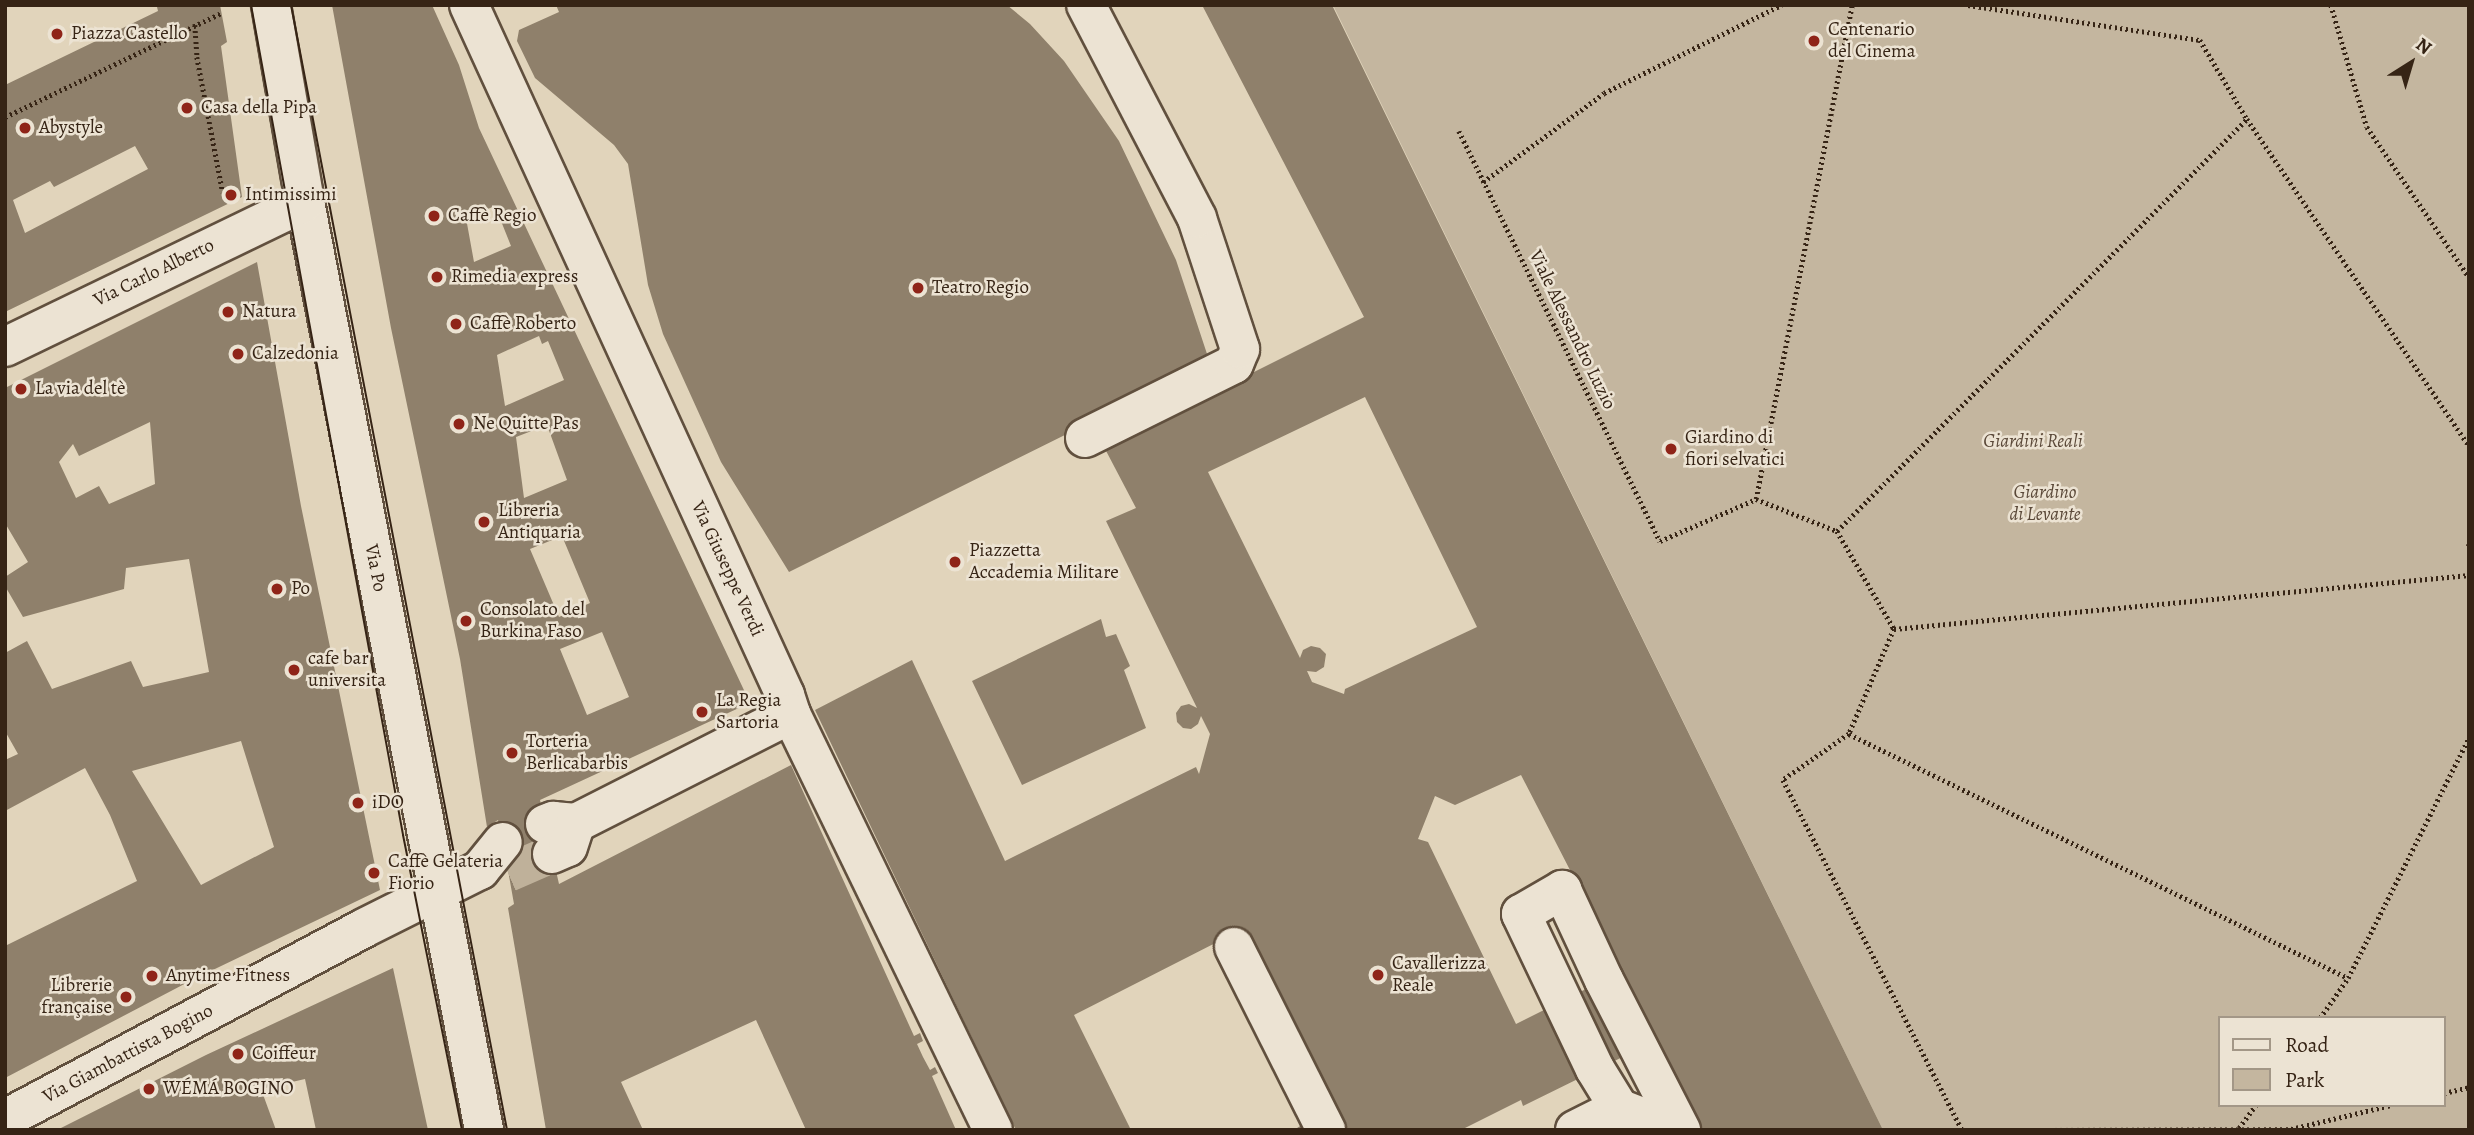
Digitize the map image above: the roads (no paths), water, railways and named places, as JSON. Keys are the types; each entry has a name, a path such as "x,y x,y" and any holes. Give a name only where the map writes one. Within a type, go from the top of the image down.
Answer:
{"street":[{"name":"Via Po","path":"271,5 305,202 484,1130"},
{"name":"Via Giuseppe Verdi","path":"469,5 785,695 791,714 993,1130"},
{"path":"1085,438 1234,364 1240,349 1197,218 1086,5"},
{"name":"Via Carlo Alberto","path":"5,346 305,202"},
{"path":"645,355 711,507 725,566"},
{"path":"558,834 791,714"},
{"name":"Via Giambattista Bogino","path":"5,1119 497,862"},
{"path":"1675,1130 1619,1108 1589,1058 1521,914 1562,890 1604,980 1681,1130"},
{"path":"1234,947 1326,1130"},
{"path":"1575,1130 1619,1108"}],"tunnel":[{"path":"508,873 552,854"}],"tram line":[{"path":"251,5 403,835 462,1130"},
{"path":"291,5 507,1130"}],"place":[{"name":"Piazza Castello","path":"57,34"},
{"name":"Centenario del Cinema","path":"1814,41"},
{"name":"Casa della Pipa","path":"187,108"},
{"name":"Abystyle","path":"25,128"},
{"name":"Intimissimi","path":"231,195"},
{"name":"Caffè Regio","path":"434,216"},
{"name":"Rimedia express","path":"437,277"},
{"name":"Teatro Regio","path":"918,288"},
{"name":"Natura","path":"228,312"},
{"name":"Caffè Roberto","path":"456,324"},
{"name":"Calzedonia","path":"238,354"},
{"name":"La via del tè","path":"21,389"},
{"name":"Ne Quitte Pas","path":"459,424"},
{"name":"Giardino di fiori selvatici","path":"1671,449"},
{"name":"Libreria Antiquaria","path":"484,522"},
{"name":"Piazzetta Accademia Militare","path":"955,562"},
{"name":"Po","path":"277,589"},
{"name":"Consolato del Burkina Faso","path":"466,621"},
{"name":"cafe bar universita","path":"294,670"},
{"name":"La Regia Sartoria","path":"702,712"},
{"name":"Torteria Berlicabarbis","path":"512,753"},
{"name":"iDO","path":"358,803"},
{"name":"Caffè Gelateria Fiorio","path":"374,873"},
{"name":"Cavallerizza Reale","path":"1378,975"},
{"name":"Anytime Fitness","path":"152,976"},
{"name":"Librerie française","path":"126,997"},
{"name":"Coiffeur","path":"238,1054"},
{"name":"WÉMÁ BOGINO","path":"149,1089"}],"park label":[{"name":"Giardini Reali","path":"2033,442"},
{"name":"Giardino di Levante","path":"2045,504"}]}
